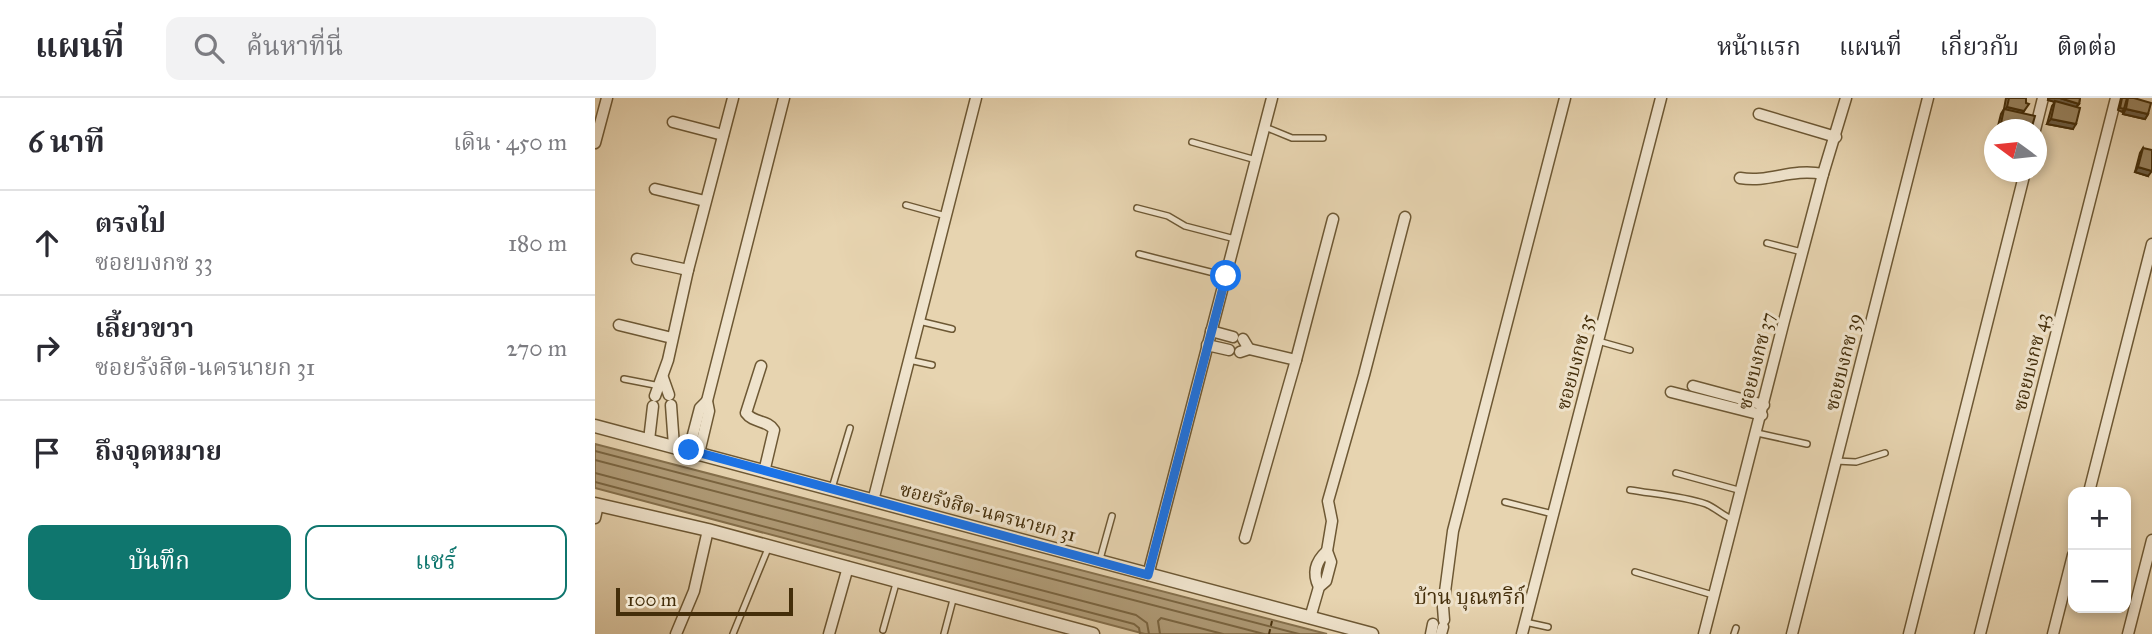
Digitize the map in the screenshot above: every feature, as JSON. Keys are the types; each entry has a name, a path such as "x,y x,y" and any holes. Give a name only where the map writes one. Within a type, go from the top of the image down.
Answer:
{"street":[{"path":"595,143 607,98"},
{"path":"649,440 662,397 688,270 733,98"},
{"path":"694,452 700,408 707,401 784,98"},
{"path":"873,501 976,98"},
{"path":"1148,575 1272,98"},
{"path":"1438,626 1453,531 1565,98"},
{"name":"ซอยบงกช 35","path":"1522,634 1661,98"},
{"name":"ซอยบงกช 37","path":"1704,634 1823,174 1846,98"},
{"name":"ซอยบงกช 39","path":"1792,634 1928,98"},
{"path":"2038,119 2043,98"},
{"name":"ซอยบงกช 43","path":"1980,634 2116,98"},
{"path":"1759,114 1836,137"},
{"path":"673,122 723,135"},
{"path":"1740,178 1755,181 1779,174 1806,171 1823,174"},
{"path":"1909,634 2022,182"},
{"path":"655,189 705,201"},
{"path":"1310,618 1319,587 1326,581 1331,562 1327,551 1332,521 1328,500 1405,217"},
{"path":"1245,538 1333,219"},
{"path":"2090,487 2152,244"},
{"path":"637,259 688,270"},
{"path":"619,325 673,338"},
{"path":"1211,331 1239,345 1296,360"},
{"path":"1207,345 1239,345"},
{"path":"761,366 746,413 774,430 764,472"},
{"path":"1693,386 1763,410"},
{"path":"1671,392 1763,410"},
{"path":"662,397 674,446"},
{"name":"ซอยรังสิต-นครนายก 31","path":"595,426 1372,634"},
{"path":"595,518 597,504 897,580 1047,628 1093,634"},
{"path":"676,634 694,592 708,530"},
{"path":"2128,634 2152,540"},
{"path":"829,634 848,567"},
{"path":"2053,634 2068,575"}],"lane":[{"path":"1265,127 1292,138 1323,138"},
{"path":"1192,142 1256,160"},
{"path":"906,205 946,216"},
{"path":"1137,208 1168,216 1185,226 1235,239"},
{"path":"1767,243 1803,252"},
{"path":"1139,254 1226,276"},
{"path":"919,321 952,329"},
{"path":"1598,341 1630,350"},
{"path":"909,360 932,365"},
{"path":"624,379 662,397"},
{"path":"831,491 850,428"},
{"path":"1757,433 1807,444"},
{"path":"1836,461 1856,462 1885,453"},
{"path":"1676,473 1742,491"},
{"path":"1630,490 1702,503 1734,520"},
{"path":"1505,502 1553,514"},
{"path":"1099,562 1112,516"},
{"path":"733,634 769,546"},
{"path":"1635,572 1714,595"},
{"path":"883,630 897,580"},
{"path":"944,634 954,597"},
{"path":"1525,622 1548,627"}],"path":[{"path":"1269,634 1273,617"}],"water":[{"path":"595,444 1327,634 1145,634 595,488"}],"building":[{"path":"2009,98 2026,98 2026,103 2029,104 2024,111 2007,107"},
{"path":"2060,98 2080,98 2079,104"},
{"path":"2122,98 2127,98 2124,109 2120,108"},
{"path":"2128,98 2151,103 2148,114 2126,109"},
{"path":"2055,101 2080,108 2076,124 2051,119"},
{"path":"2004,109 2035,116 2034,119 2002,119"},
{"path":"2143,148 2152,150 2152,171 2138,167"}],"district":[{"name":"บ้าน บุณฑริก์","path":"1470,597"}],"route":[{"path":"689,450 831,491 1148,575 1226,276"}]}
